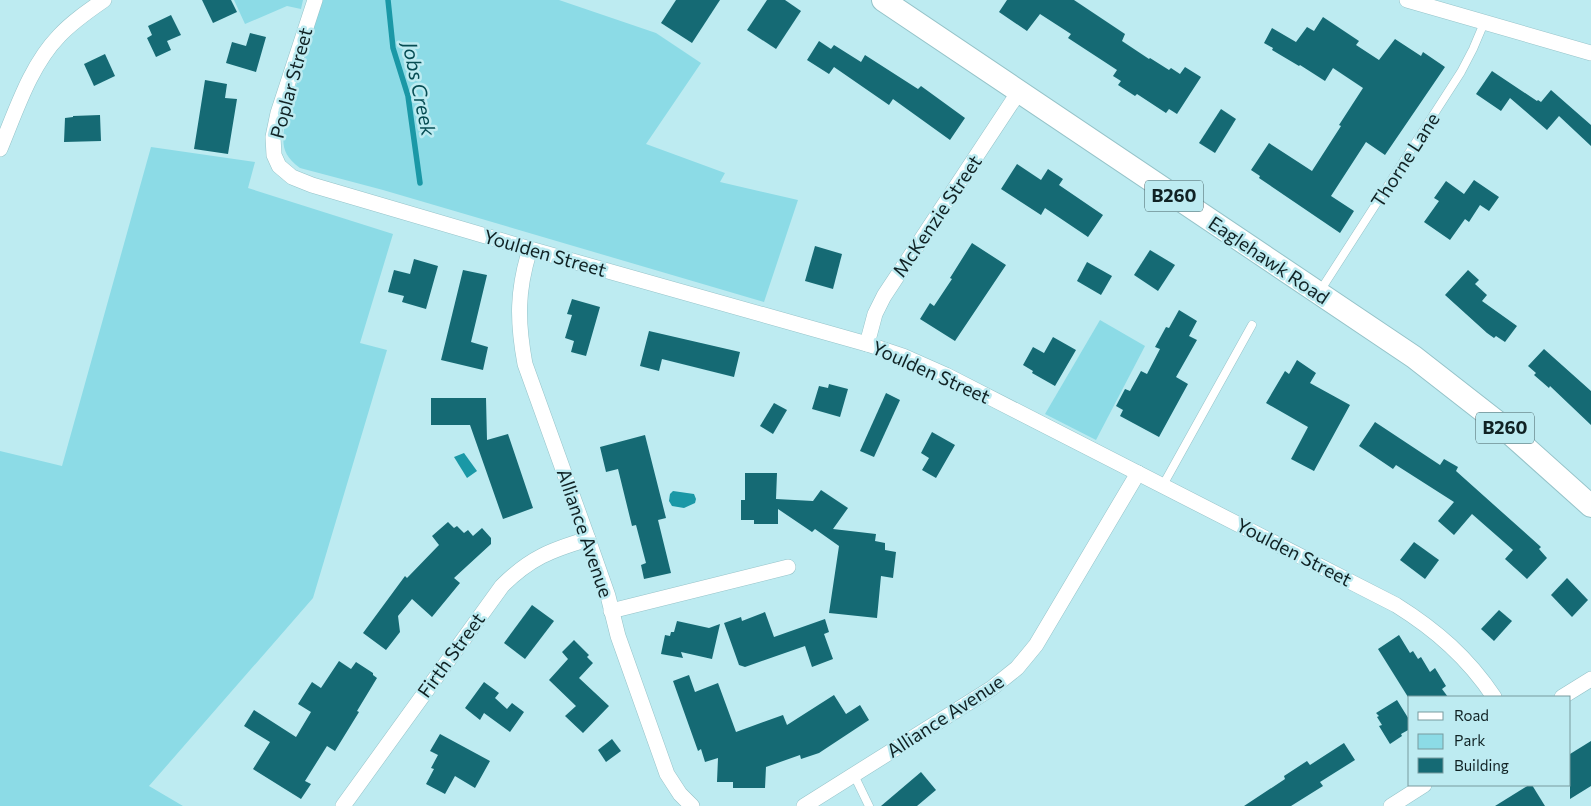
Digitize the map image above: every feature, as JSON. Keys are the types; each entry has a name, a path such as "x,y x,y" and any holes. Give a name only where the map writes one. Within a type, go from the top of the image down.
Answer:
{"main road":[{"name":"Eaglehawk Road","path":"883,0 1018,93 1319,292 1460,392 1514,436 1591,506"}],"street":[{"path":"0,149 31,79 57,37 72,23 104,0"},
{"name":"Poplar Street","path":"279,166 274,155 274,128 315,0"},
{"path":"1407,0 1591,53"},
{"name":"McKenzie Street","path":"867,344 875,314 884,296 1018,93"},
{"name":"Youlden Street","path":"279,166 292,177 312,184 530,249 904,356 946,375 1377,595 1431,628 1459,653 1493,696"},
{"name":"Alliance Avenue","path":"530,249 521,280 519,313 520,337 525,364 588,539 612,611 618,636 667,774 680,794 692,806"},
{"name":"Alliance Avenue","path":"804,806 992,688 1016,668 1036,645 1138,473"},
{"name":"Firth Street","path":"343,806 502,586 515,573 536,558 557,548 588,539"},
{"path":"612,611 788,567"},
{"path":"1564,696 1591,679"},
{"path":"1391,806 1422,786"}],"lane":[{"name":"Thorne Lane","path":"1319,292 1461,72 1484,23"},
{"path":"1163,485 1252,325"},
{"path":"854,775 869,806"}],"green space":[{"path":"234,0 303,0 301,9 287,6 245,24"},
{"path":"322,0 559,0 656,33 701,63 646,144 725,173 720,182 798,200 764,302 383,190 300,168 286,153 283,136 285,122"},
{"path":"151,147 255,162 248,188 393,234 360,343 387,350 313,598 149,786 183,806 0,806 0,451 62,466"},
{"path":"1100,320 1145,346 1096,440 1045,414"}],"shaded area":[{"path":"464,453 477,471 467,478 454,457"},
{"path":"673,491 694,494 695,503 684,508 672,506 669,501 670,494"}],"building":[{"path":"202,0 231,0 237,12 213,23"},
{"path":"676,0 720,0 692,43 661,23"},
{"path":"767,0 785,0 801,11 776,49 747,30"},
{"path":"1007,0 1074,0 1125,34 1122,41 1149,59 1180,74 1185,67 1201,77 1177,114 1169,109 1166,113 1137,94 1135,96 1118,85 1121,81 1113,76 1117,70 1068,38 1071,34 1040,14 1027,31 999,12"},
{"path":"171,15 181,35 167,41 171,50 156,57 147,38 152,35 148,26"},
{"path":"1323,17 1359,41 1356,45 1379,60 1395,39 1421,56 1423,52 1445,67 1385,155 1366,142 1331,196 1354,211 1340,233 1259,178 1260,176 1251,170 1269,143 1312,171 1363,88 1333,68 1325,81 1272,50 1273,48 1264,43 1272,28 1296,42 1307,27 1314,31"},
{"path":"250,33 266,37 256,72 226,63 232,42 246,46"},
{"path":"819,41 831,49 834,45 861,62 865,55 918,89 921,86 965,118 950,140 893,99 889,105 834,67 829,74 807,60"},
{"path":"105,54 115,76 94,86 84,64"},
{"path":"1492,71 1537,101 1541,102 1551,90 1591,125 1591,146 1559,116 1547,130 1510,98 1501,111 1476,94"},
{"path":"205,80 227,84 225,98 237,99 228,154 194,149"},
{"path":"1221,109 1236,119 1215,153 1199,143"},
{"path":"100,115 101,141 64,142 65,118"},
{"path":"1017,164 1041,180 1048,169 1063,179 1059,185 1103,215 1088,237 1045,208 1041,215 1001,189"},
{"path":"1474,180 1499,197 1489,211 1480,205 1469,222 1465,219 1450,240 1424,222 1439,201 1434,198 1446,181 1464,194"},
{"path":"972,243 1006,265 955,341 920,319 930,303 934,306"},
{"path":"815,246 842,254 833,289 805,281"},
{"path":"1150,250 1175,265 1158,291 1134,275"},
{"path":"414,259 438,266 426,309 402,302 404,296 388,292 394,270 410,274"},
{"path":"1087,262 1112,276 1101,295 1077,281"},
{"path":"463,270 487,275 471,342 488,347 483,370 441,360"},
{"path":"1468,270 1479,280 1475,284 1487,295 1482,301 1517,326 1505,342 1487,333 1445,295"},
{"path":"572,299 600,307 586,356 571,352 574,341 565,338 572,315 567,314"},
{"path":"1179,310 1197,321 1189,336 1197,340 1176,377 1188,384 1159,437 1120,416 1123,410 1116,406 1125,389 1130,391 1141,371 1147,374 1160,349 1155,347 1166,327 1169,328"},
{"path":"649,331 740,352 734,377 662,359 659,371 640,366"},
{"path":"1053,337 1076,350 1055,386 1032,373 1033,371 1023,365 1033,347 1044,353"},
{"path":"1544,349 1591,391 1591,425 1550,386 1549,388 1534,375 1536,373 1528,366"},
{"path":"1297,360 1316,373 1310,383 1350,405 1314,471 1291,459 1308,427 1266,403 1285,371 1289,374"},
{"path":"829,384 848,389 840,417 812,409 819,386 828,388"},
{"path":"886,393 900,400 874,457 860,451"},
{"path":"431,398 486,398 487,440 508,434 533,508 503,519 470,425 431,425"},
{"path":"774,403 787,410 773,434 760,426"},
{"path":"1375,422 1440,465 1444,459 1458,467 1456,471 1541,547 1539,549 1547,558 1527,579 1505,559 1513,550 1472,514 1454,535 1438,521 1454,502 1396,465 1393,469 1359,446"},
{"path":"932,432 955,445 936,478 922,470 929,458 921,453"},
{"path":"645,435 666,518 658,520 671,573 644,579 641,565 646,563 636,525 632,526 618,469 606,472 600,447"},
{"path":"745,473 777,473 776,499 813,501 821,490 848,508 833,529 876,534 875,541 885,543 885,550 896,552 893,578 881,576 877,618 829,613 839,546 815,529 812,532 778,509 778,524 754,524 754,520 741,520 741,500 745,500"},
{"path":"448,522 454,528 457,526 464,533 468,530 473,536 482,528 491,538 491,544 454,578 460,583 432,617 412,599 398,616 400,632 386,650 363,633 405,576 407,578 439,545 432,536"},
{"path":"1414,542 1439,560 1425,579 1400,560"},
{"path":"1567,578 1588,600 1572,617 1551,595"},
{"path":"532,605 554,621 525,659 504,643"},
{"path":"1499,610 1512,621 1494,641 1481,629"},
{"path":"765,612 774,637 825,619 829,632 824,634 833,659 812,667 805,646 745,667 739,665 724,623 741,617 742,621"},
{"path":"677,621 709,628 720,624 712,659 681,652 683,658 661,654 665,635 670,636 671,632 674,632"},
{"path":"1399,635 1410,653 1413,651 1418,659 1421,657 1430,672 1435,668 1446,686 1442,689 1447,696 1408,697 1378,649"},
{"path":"574,640 589,655 587,657 593,663 579,678 609,706 583,733 565,716 576,706 549,680 568,659 562,652"},
{"path":"339,661 351,669 356,662 373,673 377,678 335,751 327,746 305,781 311,784 301,799 253,769 270,742 244,726 254,710 296,737 311,712 298,704 312,682 321,688"},
{"path":"689,675 695,692 718,683 736,732 783,715 787,725 834,695 846,714 860,705 869,720 819,753 801,759 800,755 766,767 765,788 733,788 733,782 717,782 718,758 705,762 701,749 698,751 673,681"},
{"path":"484,682 499,693 495,698 507,709 512,703 524,712 510,732 484,713 480,720 465,708"},
{"path":"1397,700 1408,718 1408,730 1390,744 1379,726 1382,725 1376,713"},
{"path":"440,734 490,761 475,788 455,776 445,794 426,784 434,769 431,768 438,755 430,751"},
{"path":"612,739 621,751 606,762 598,750"},
{"path":"1591,741 1591,786 1570,799 1571,786 1571,753"},
{"path":"1344,743 1355,760 1320,782 1323,786 1291,806 1244,806 1285,779 1284,776 1307,761 1310,765"},
{"path":"921,772 936,790 917,806 881,806"},
{"path":"1527,786 1533,786 1545,806 1495,806"}],"waterway":[{"name":"Jobs Creek","path":"388,0 393,48 408,96 420,183"}]}
